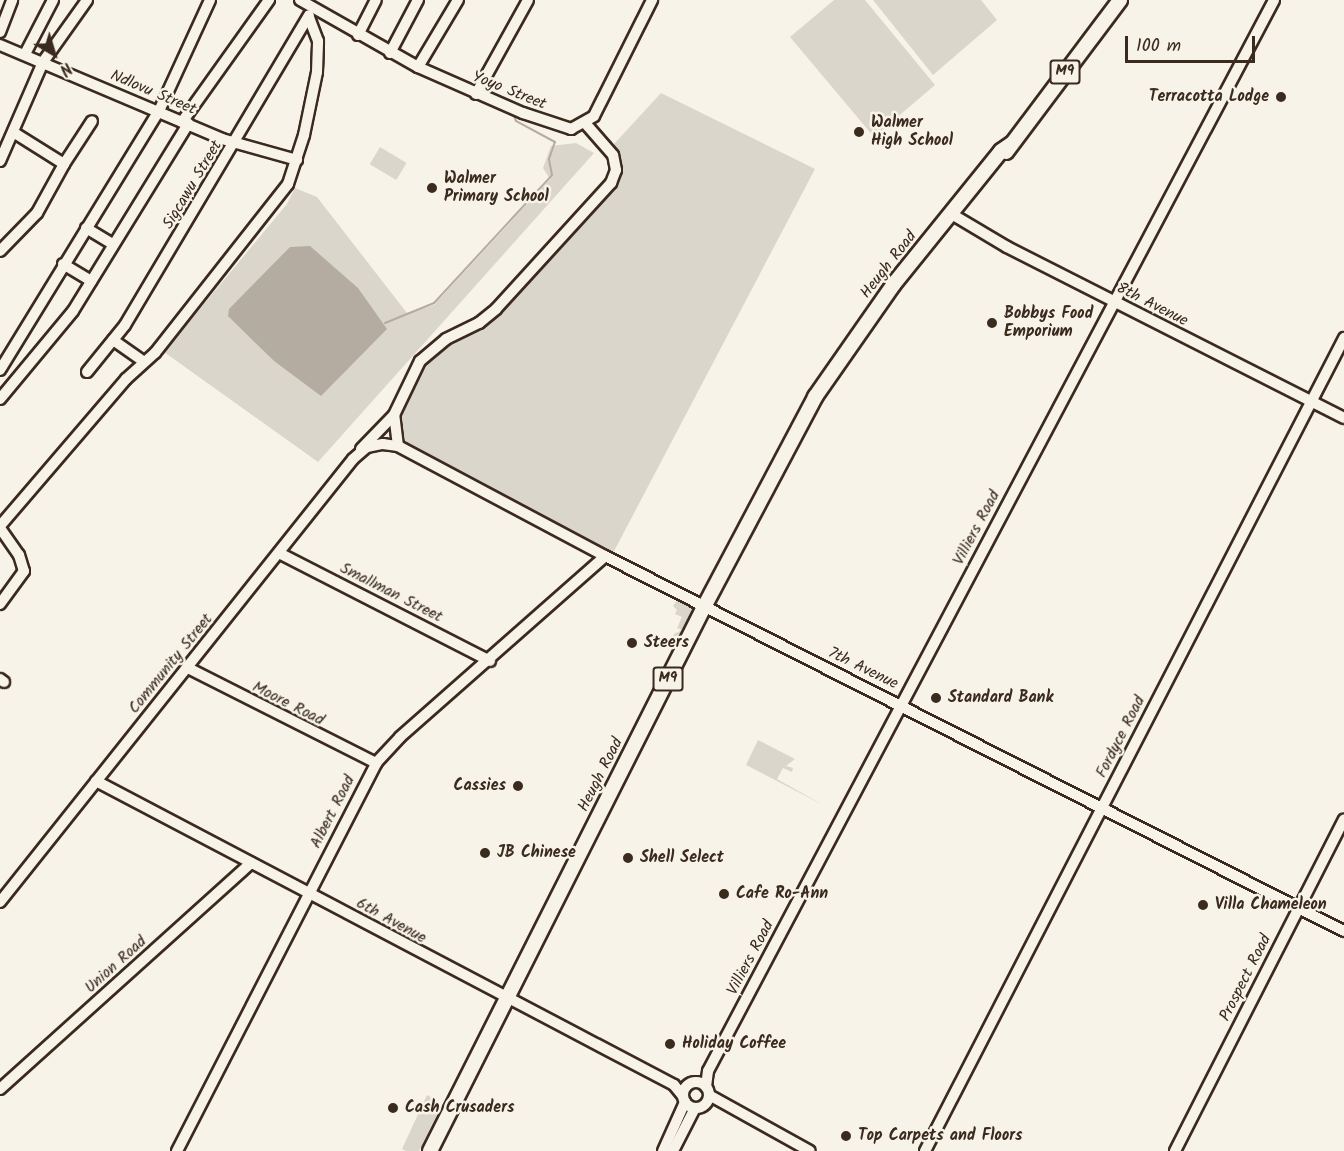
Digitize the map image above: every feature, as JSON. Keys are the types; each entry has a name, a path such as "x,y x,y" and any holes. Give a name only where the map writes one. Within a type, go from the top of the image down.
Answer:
{"main road":[{"name":"Heugh Road","path":"430,1151 509,1000 704,607 806,416 953,216 1011,144 1120,0"}],"street":[{"path":"0,32 12,0"},
{"path":"25,54 53,0"},
{"path":"0,161 43,62 87,0"},
{"path":"0,370 159,111 210,0"},
{"path":"0,399 48,344 91,281 185,123 269,0"},
{"path":"358,35 376,0"},
{"path":"390,53 418,0"},
{"path":"418,67 458,0"},
{"path":"476,94 528,0"},
{"path":"586,124 599,107 652,0"},
{"name":"Villiers Road","path":"663,1151 696,1095 1274,0"},
{"path":"0,604 24,571 19,555 0,527 143,361 155,353 266,215 288,184 297,160 317,72 318,42 304,2"},
{"name":"Yoyo Street","path":"304,2 390,53 476,94 561,128 586,124"},
{"name":"Sigcawu Street","path":"87,372 113,340 309,18"},
{"name":"Ndlovu Street","path":"0,45 235,143 297,160"},
{"path":"0,251 37,213 64,164 92,121"},
{"name":"Community Street","path":"0,902 363,449 394,415 420,361 446,339 479,323 496,309 611,183 616,170 613,155 586,124"},
{"path":"13,132 64,164"},
{"name":"8th Avenue","path":"953,216 1113,302 1344,418"},
{"path":"86,228 113,244"},
{"path":"63,264 91,281"},
{"name":"Fordyce Road","path":"925,1151 1344,338"},
{"path":"113,340 143,361"},
{"path":"394,415 398,446"},
{"name":"7th Avenue","path":"363,449 398,446 704,607 1344,931"},
{"name":"Smallman Street","path":"279,553 490,660"},
{"name":"Albert Road","path":"177,1151 376,763 400,737 490,660 605,556"},
{"name":"Moore Road","path":"188,668 376,763"},
{"name":"6th Avenue","path":"96,781 509,1000 674,1085 720,1104 810,1151"},
{"name":"Prospect Road","path":"1176,1151 1344,819"},
{"name":"Union Road","path":"0,1089 251,863"},
{"name":"Villiers Road","path":"673,1151 696,1095"}],"shaded area":[{"path":"834,0 865,0 935,85 874,137 790,37"},
{"path":"873,0 981,0 997,20 933,75"},
{"path":"661,93 815,169 612,555 410,448 400,438 397,425 415,380 428,363 443,349 490,324 598,208 619,181 620,163 614,144"},
{"path":"576,143 594,153 318,462 164,352 287,204 295,188 317,197 407,313 434,305 550,179 543,168 551,146"},
{"path":"380,147 407,163 396,180 370,164"},
{"path":"310,246 358,288 387,329 321,396 274,361 228,316 229,309 290,247"},
{"path":"678,599 690,606 694,615 673,654 669,644 674,634 682,630 677,628 682,617 675,614 677,610 673,606"},
{"path":"758,740 795,759 786,766 793,768 792,772 783,768 777,779 825,806 746,765"},
{"path":"427,1095 438,1101 440,1109 419,1151 406,1151 402,1149"}],"waterway":[{"path":"385,323 434,303 552,175 549,159 555,142 516,121 513,114"}],"place":[{"name":"Terracotta Lodge","path":"1281,97"},
{"name":"Walmer High School","path":"859,132"},
{"name":"Walmer Primary School","path":"432,188"},
{"name":"Bobbys Food Emporium","path":"992,323"},
{"name":"Steers","path":"632,643"},
{"name":"Standard Bank","path":"936,698"},
{"name":"Cassies","path":"518,786"},
{"name":"JB Chinese","path":"485,853"},
{"name":"Shell Select","path":"628,858"},
{"name":"Cafe Ro-Ann","path":"724,894"},
{"name":"Villa Chameleon","path":"1203,905"},
{"name":"Holiday Coffee","path":"670,1044"},
{"name":"Cash Crusaders","path":"393,1108"},
{"name":"Top Carpets and Floors","path":"846,1136"}]}
